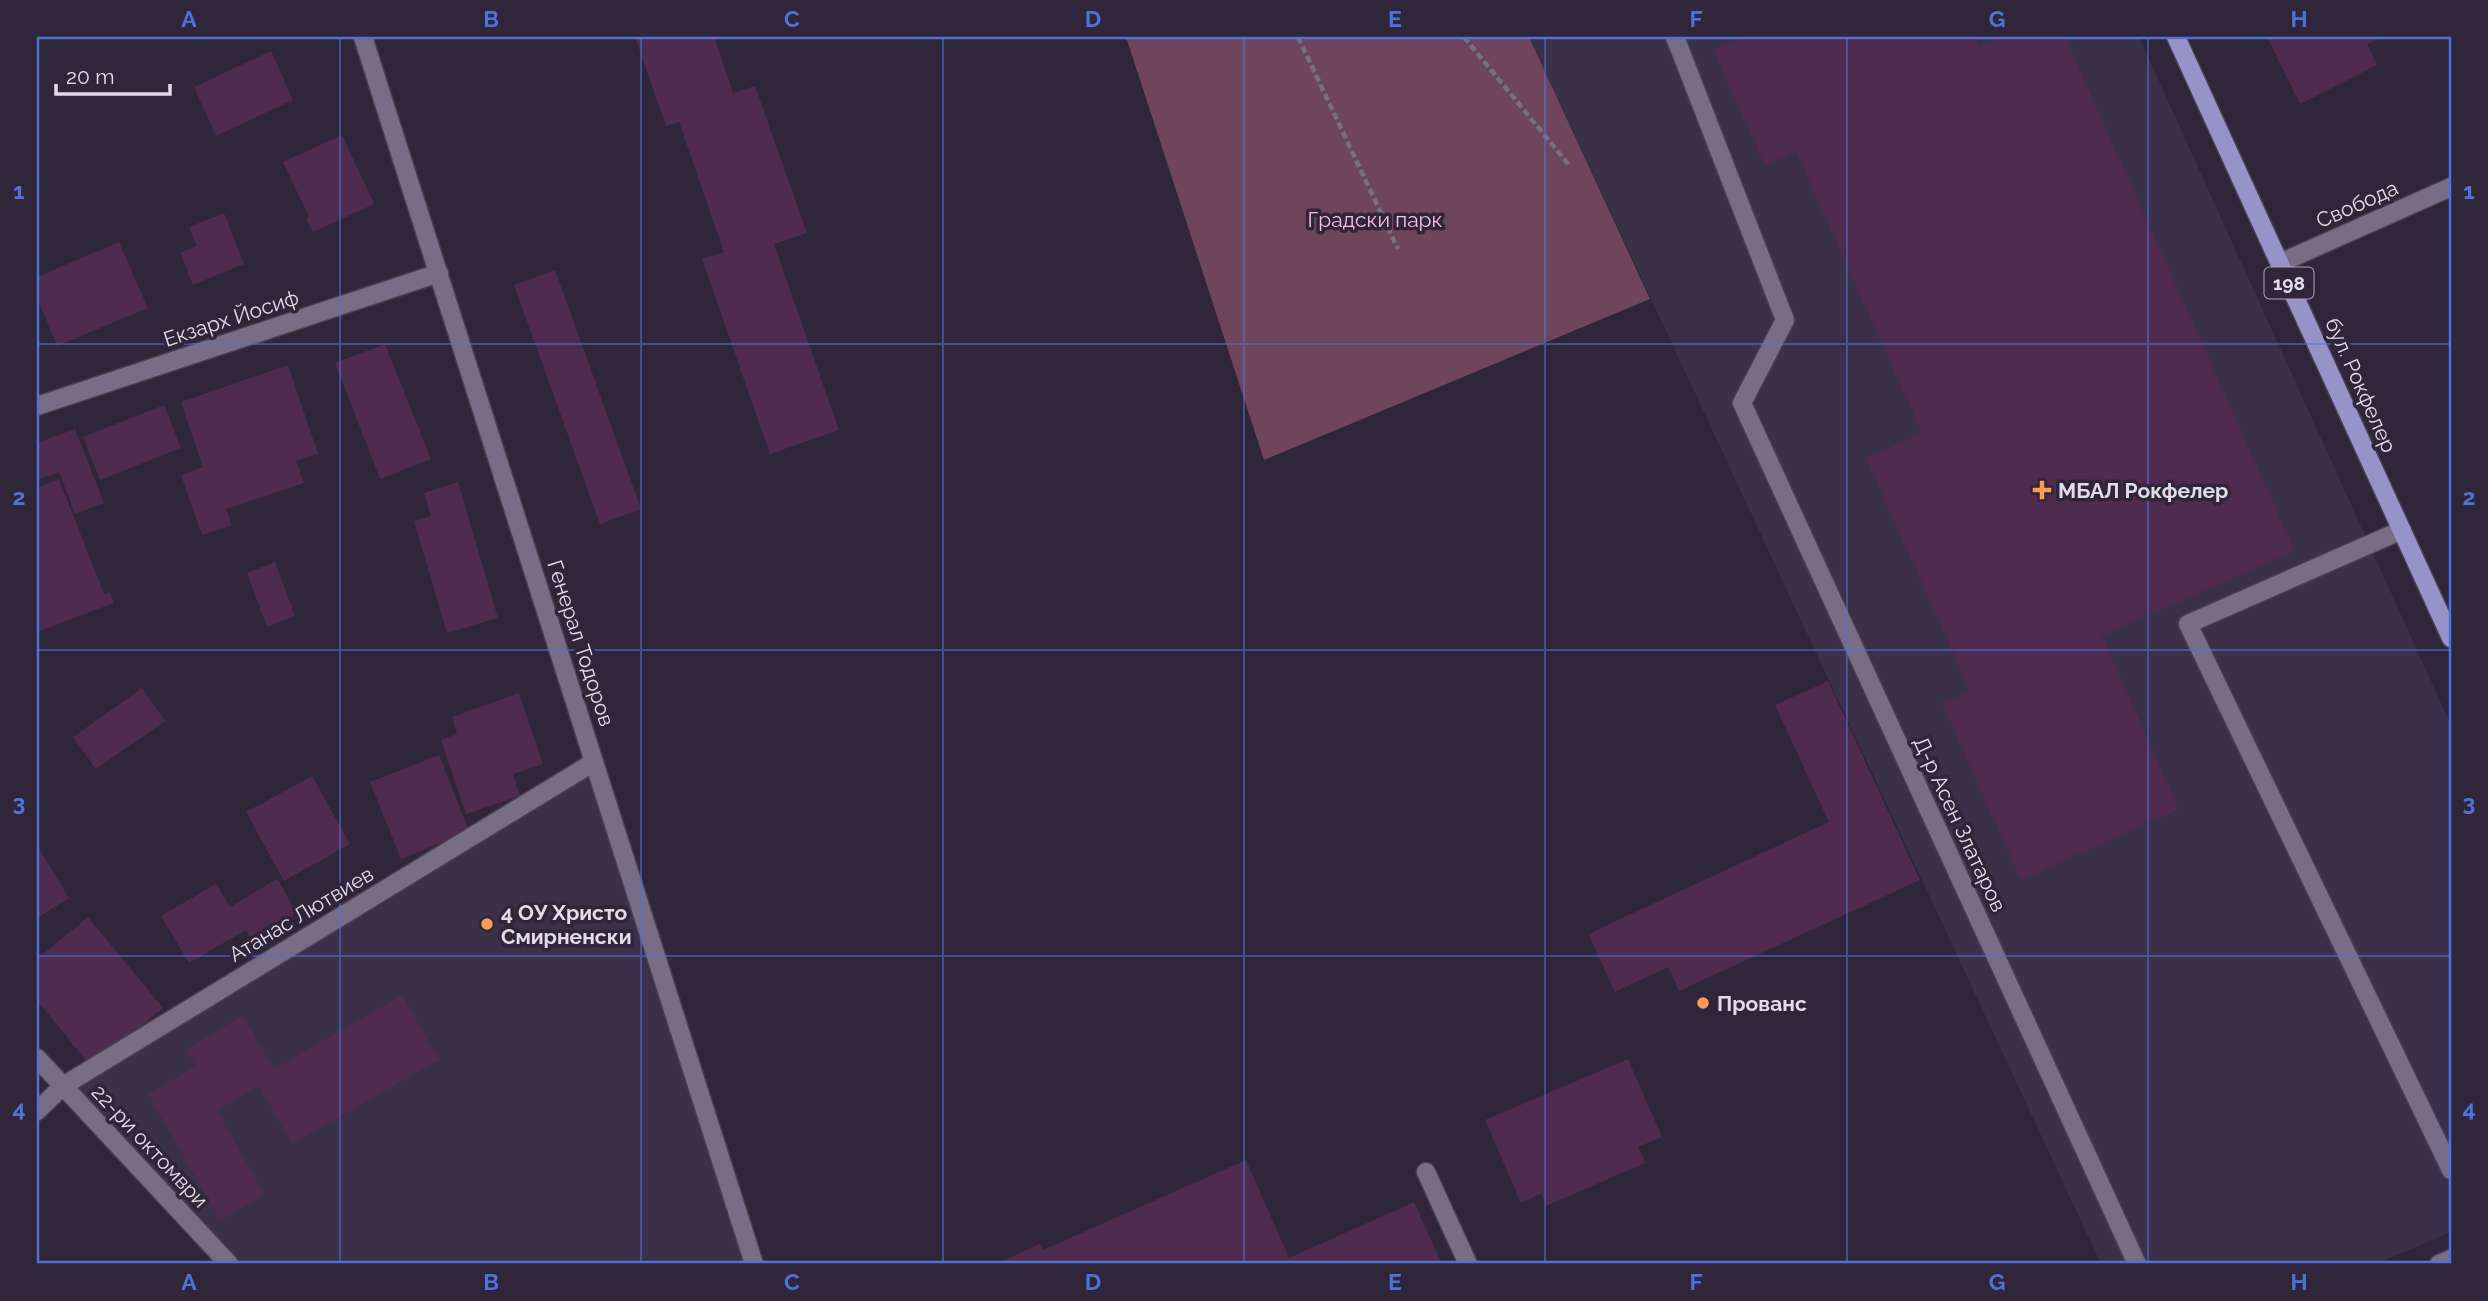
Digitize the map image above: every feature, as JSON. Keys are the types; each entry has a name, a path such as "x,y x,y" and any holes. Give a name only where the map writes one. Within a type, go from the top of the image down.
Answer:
{"main road":[{"name":"бул. Рокфелер","path":"2176,37 2451,638"}],"street":[{"name":"Генерал Тодоров","path":"363,37 754,1264"},
{"name":"Д-р Асен Златаров","path":"1675,37 1785,320 1742,403 2137,1264"},
{"name":"Свобода","path":"2280,263 2451,187"},
{"name":"Екзарх Йосиф","path":"37,406 439,273"},
{"path":"2402,530 2188,624 2451,1170"},
{"name":"Атанас Лютвиев","path":"37,1111 63,1086 594,762"},
{"name":"22-ри октомври","path":"37,1058 229,1264"},
{"path":"1426,1172 1468,1264"},
{"path":"2439,1264 2451,1259"}],"path":[{"path":"1298,37 1398,249"},
{"path":"1464,37 1569,165"}],"shaded area":[{"name":"МБАЛ Рокфелер","path":"1529,37 2139,37 2451,725 2451,1232 2376,1264 2101,1264"},
{"name":"4 ОУ Христо Смирненски","path":"594,762 754,1264 229,1264 63,1086"}],"green space":[{"name":"Градски парк","path":"1126,37 1529,37 1650,299 1264,460"}],"building":[{"path":"635,37 714,37 733,93 755,86 807,233 774,244 839,430 770,454 702,259 724,252 679,122 666,126"},
{"path":"1744,37 1974,37 1979,47 2002,37 2065,37 2295,551 2102,636 2179,809 2021,880 1942,703 1970,691 1866,458 1922,433 1796,152 1765,166 1713,50"},
{"path":"2267,37 2383,37 2367,44 2377,65 2300,104"},
{"path":"271,51 293,100 216,136 194,87"},
{"path":"342,135 374,204 313,232 306,219 309,217 283,162"},
{"path":"224,213 244,264 193,285 180,253 197,246 189,227"},
{"path":"119,242 148,308 57,346 37,297 37,277"},
{"path":"555,270 641,509 600,524 514,285"},
{"path":"385,344 431,459 380,479 335,363"},
{"path":"288,365 318,454 296,461 304,483 226,509 232,525 202,535 181,475 203,467 181,402"},
{"path":"164,405 181,448 100,480 83,437"},
{"path":"75,429 104,503 75,514 59,472 37,480 37,443"},
{"path":"59,479 104,594 110,592 114,603 37,632 37,488"},
{"path":"458,482 498,618 447,633 414,521 431,516 424,493"},
{"path":"275,562 295,616 267,627 247,573"},
{"path":"1828,681 1920,880 1679,991 1668,967 1615,992 1588,934 1829,822 1775,705"},
{"path":"142,688 165,721 96,769 73,737"},
{"path":"519,693 543,764 513,774 520,796 466,814 441,740 457,734 452,717"},
{"path":"439,755 469,831 401,859 370,782"},
{"path":"312,776 350,844 284,881 246,812"},
{"path":"39,848 69,898 37,918 37,849"},
{"path":"277,879 297,913 252,940 246,930 189,963 161,916 216,884 230,907"},
{"path":"88,917 163,1008 91,1067 37,1000 37,959"},
{"path":"402,995 439,1060 292,1144 259,1086 217,1111 265,1195 220,1220 148,1094 196,1066 186,1049 243,1016 274,1069"},
{"path":"1628,1059 1662,1137 1638,1147 1645,1163 1546,1206 1541,1194 1521,1203 1485,1120"},
{"path":"1246,1160 1289,1258 1414,1202 1442,1264 1004,1264 1003,1261 1040,1244 1043,1250"}],"place":[{"name":"МБАЛ Рокфелер","path":"2042,490"},
{"name":"4 ОУ Христо Смирненски","path":"487,924"},
{"name":"Прованс","path":"1703,1003"}]}
